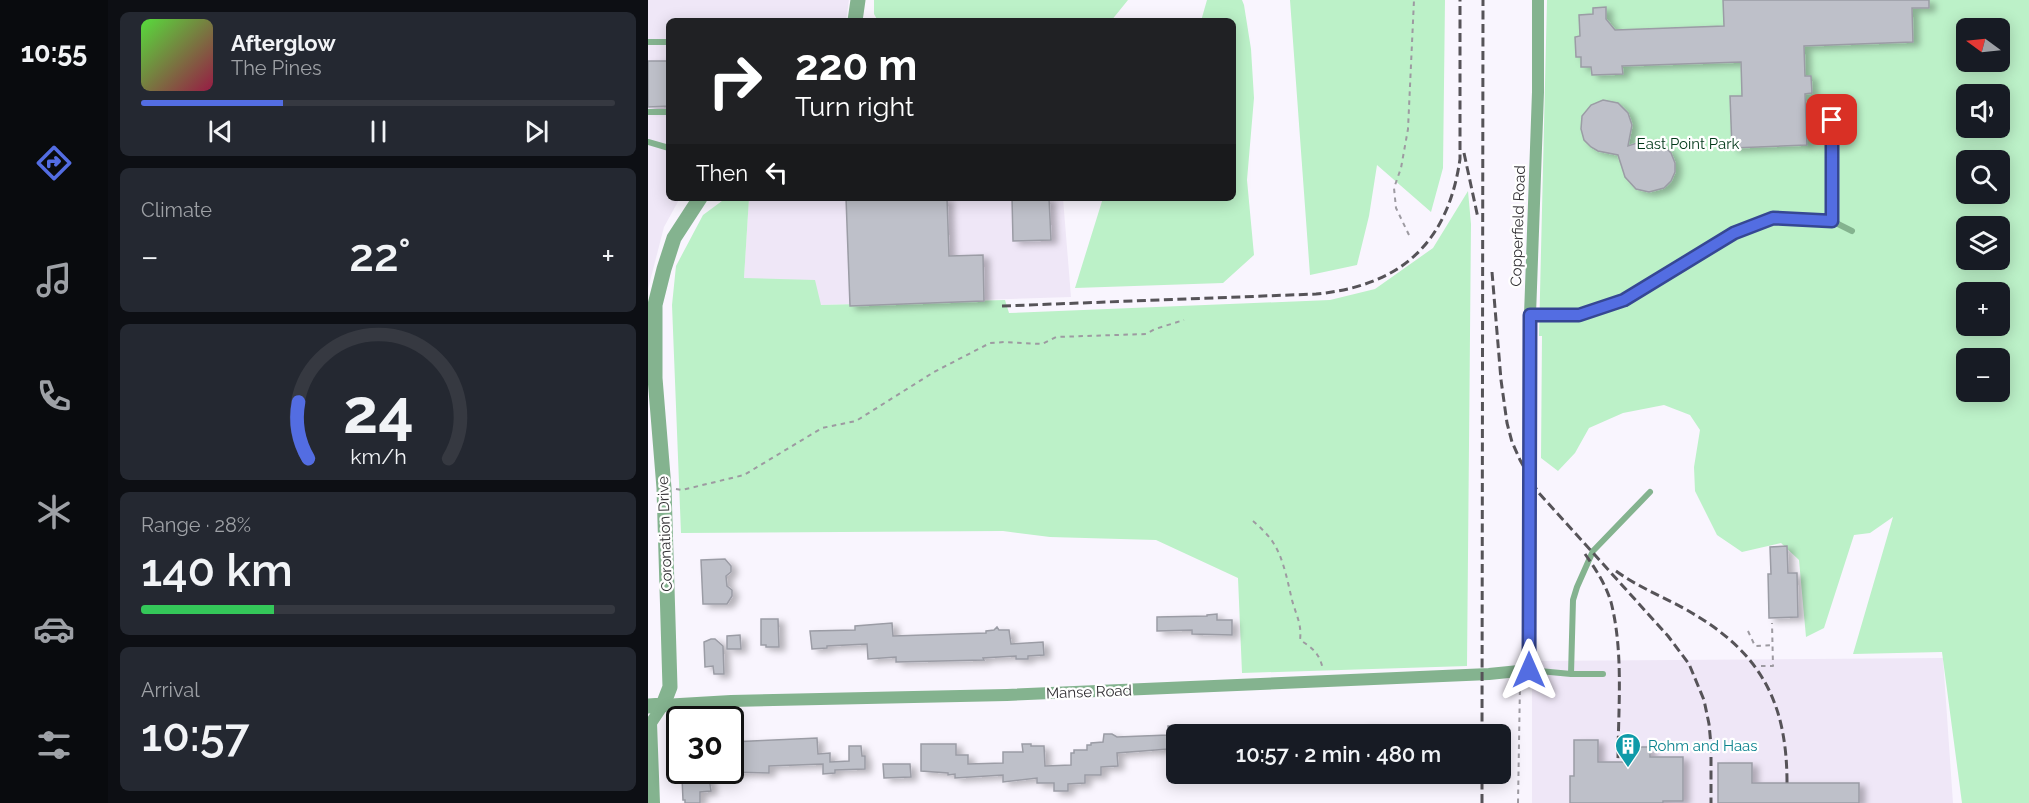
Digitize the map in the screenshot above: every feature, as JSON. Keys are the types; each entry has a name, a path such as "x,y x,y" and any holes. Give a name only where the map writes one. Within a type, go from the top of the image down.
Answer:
{"street":[{"path":"855,18 858,0"},
{"name":"Copperfield Road","path":"1525,670 1530,315 1538,0"},
{"name":"Coronation Drive","path":"654,803 651,723 656,705 670,687 663,488 652,322 664,269 674,238 698,201"},
{"name":"Manse Road","path":"656,705 731,701 1007,695 1489,674 1525,670"}],"lane":[{"path":"648,42 666,42"},
{"path":"1832,100 1832,221"},
{"path":"648,112 666,112"},
{"path":"648,142 666,147"},
{"path":"1530,315 1579,315 1624,300 1734,233 1773,218 1832,221 1852,231"},
{"path":"1571,674 1573,600 1576,587 1593,551 1650,492"},
{"path":"1525,670 1603,674"}],"path":[{"path":"1409,235 1395,208 1394,188 1401,168 1408,129 1414,0"},
{"path":"663,488 682,489 744,475 822,428 856,421 934,372 990,343 1042,344 1056,337 1146,334 1184,320"},
{"path":"1253,521 1270,539 1278,554 1302,629 1300,640 1314,648 1321,661 1325,681"},
{"path":"1761,666 1773,666 1772,623"},
{"path":"1748,631 1755,646 1773,645"},
{"path":"1518,803 1525,670"}],"shaded area":[{"path":"648,0 849,0 846,18 666,18 666,201 678,201 664,227 648,289"},
{"path":"749,201 1063,201 1071,297 821,305 744,278"},
{"path":"1943,658 1953,803 1532,803 1532,661"}],"green space":[{"path":"874,0 1128,0 1113,18 876,18"},
{"path":"1207,0 1242,0 1244,5 1251,49 1254,98 1247,180 1254,255 1223,283 1075,288 1102,201 1236,201 1236,18 1202,18"},
{"path":"1290,0 1445,0 1443,168 1431,212 1377,165 1369,216 1357,265 1310,275"},
{"name":"East Point Park","path":"1547,0 2029,0 2029,803 1962,803 1942,652 1853,654 1893,517 1870,533 1854,535 1824,628 1806,637 1799,560 1781,543 1742,552 1717,535 1695,491 1694,467 1700,430 1690,415 1664,405 1623,413 1589,428 1575,453 1558,471 1541,458 1542,336 1539,336"},
{"path":"1468,191 1471,224 1467,666 1242,673 1238,578 1156,540 1050,537 1003,531 681,533 672,305 676,266 703,215 722,201 749,201 744,278 815,280 821,305 1005,300 1009,313 1330,300 1375,289 1433,248"}],"building":[{"path":"1723,0 1929,0 1929,8 1912,8 1913,42 1804,46 1805,76 1811,76 1812,93 1805,94 1807,145 1732,148 1730,96 1742,96 1741,62 1622,66 1623,74 1592,75 1591,67 1581,67 1581,57 1576,57 1575,37 1580,36 1579,15 1593,14 1593,8 1606,7 1606,19 1615,30 1724,26"},
{"path":"648,61 666,61 666,106 648,107"},
{"path":"1603,100 1618,103 1628,113 1632,125 1628,146 1643,141 1653,141 1663,145 1671,153 1675,163 1675,172 1671,181 1664,188 1649,192 1636,189 1625,177 1618,155 1598,151 1584,140 1581,129 1582,116 1591,105"},
{"path":"846,201 947,201 949,256 983,255 984,301 850,306"},
{"path":"1012,201 1049,201 1051,240 1013,241"},
{"path":"1787,546 1788,573 1797,573 1798,617 1769,618 1770,547"},
{"path":"725,559 731,566 731,572 726,576 727,586 732,590 732,596 727,604 703,604 701,560"},
{"path":"1217,614 1217,620 1232,620 1232,635 1192,634 1192,630 1157,631 1157,617"},
{"path":"761,619 778,619 779,647 761,645"},
{"path":"892,623 893,636 986,633 997,627 999,630 1009,630 1011,644 1043,642 1044,655 1028,656 1028,659 1016,659 1016,656 983,658 984,660 896,662 896,657 868,659 867,644 812,649 810,631 855,630 855,626"},
{"path":"740,635 741,649 727,649 727,636"},
{"path":"715,639 723,646 724,674 714,674 713,666 705,667 704,642"},
{"path":"1104,734 1117,737 1166,735 1166,749 1117,753 1118,766 1101,767 1101,775 1085,775 1085,783 1068,784 1068,791 1054,791 1054,783 1037,783 1037,778 1003,782 1003,775 955,778 955,774 921,771 921,744 956,744 956,755 968,755 968,764 1003,763 1003,752 1023,752 1022,744 1044,746 1045,766 1071,765 1071,753 1074,753 1074,750 1087,750 1087,745 1091,743 1103,742"},
{"path":"817,738 818,754 830,753 830,762 849,761 849,746 861,746 862,756 865,756 865,769 835,770 835,773 823,774 823,764 769,766 769,773 744,772 744,741"},
{"name":"Rohm and Haas","path":"1574,740 1598,740 1598,762 1625,762 1625,747 1650,747 1650,757 1683,757 1683,801 1570,803 1570,776 1574,776"},
{"path":"1718,763 1752,763 1752,783 1859,783 1859,803 1718,803"},
{"path":"883,764 910,764 911,777 884,778"},
{"path":"682,784 710,784 711,791 700,792 700,803 685,803"}],"railway":[{"path":"1002,306 1316,294 1373,281 1396,270 1432,237 1454,189 1460,159 1460,0"},
{"path":"1482,724 1483,0"},
{"path":"1464,153 1478,218"},
{"path":"1492,272 1501,380 1512,442 1538,492 1668,636 1689,664 1704,700 1709,724 1711,803"},
{"path":"1585,554 1606,589 1615,621 1619,661 1618,762"},
{"path":"1616,571 1716,629 1753,664 1766,684 1782,729 1787,783"},
{"path":"1482,784 1482,803"}],"place":[{"name":"Rohm and Haas","path":"1628,769"}],"route":[{"path":"1529,670 1530,315 1579,315 1624,300 1734,233 1773,218 1832,221 1832,120"}]}
